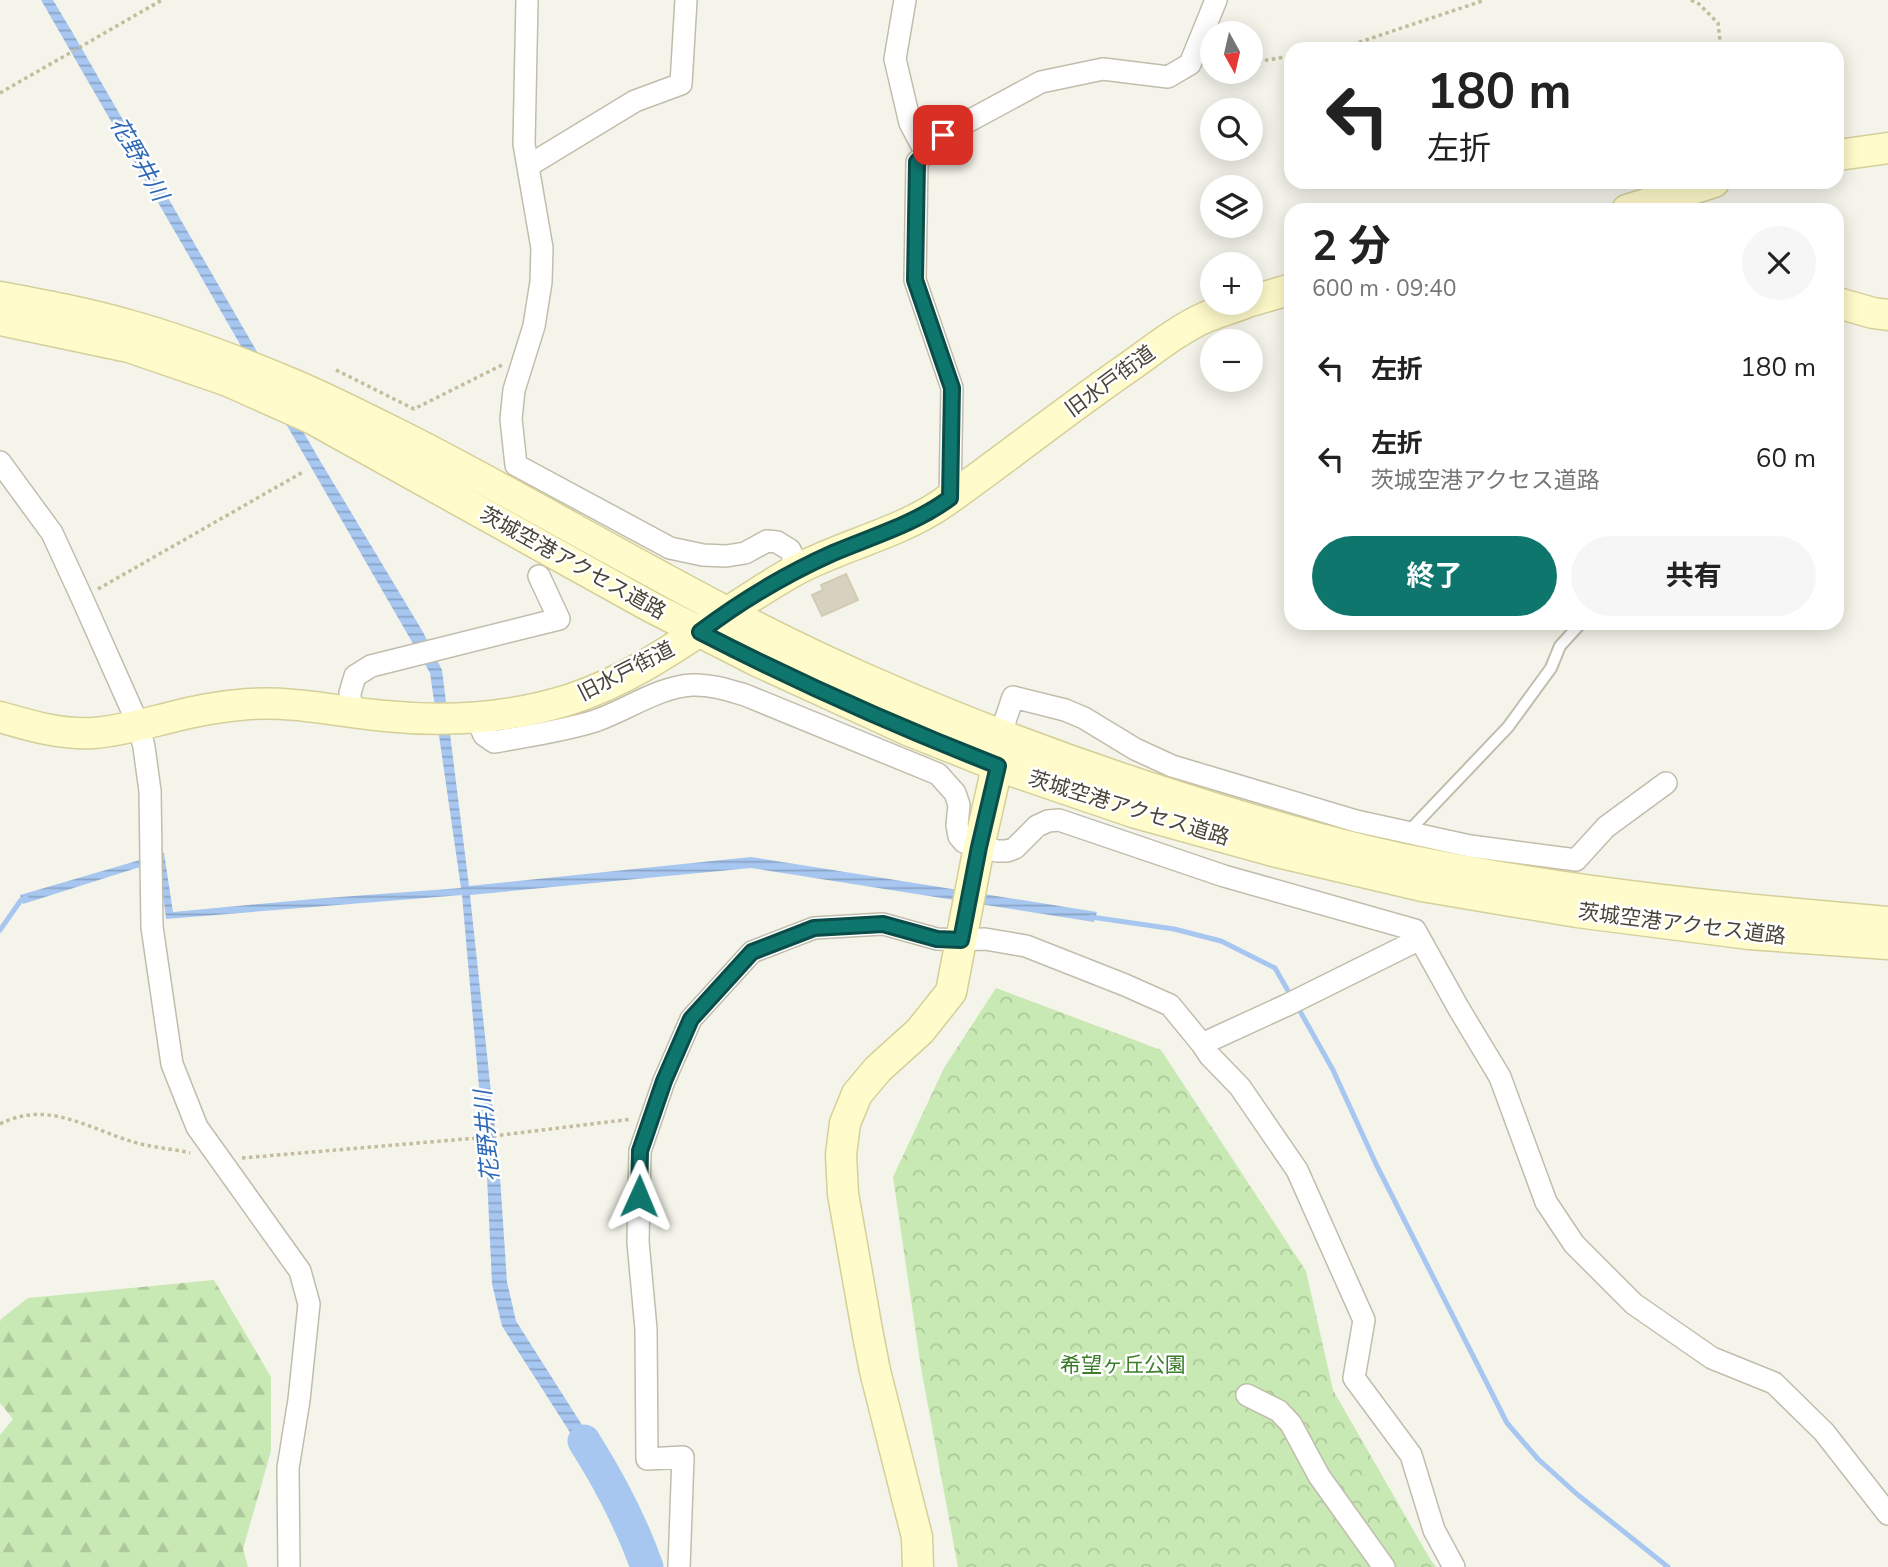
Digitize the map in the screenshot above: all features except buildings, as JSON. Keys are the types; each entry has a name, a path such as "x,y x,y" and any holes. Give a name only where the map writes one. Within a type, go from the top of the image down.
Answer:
{"main road":[{"path":"1844,154 1888,148"},
{"path":"1660,203 1702,194"},
{"path":"1263,297 1284,291"},
{"name":"茨城空港アクセス道路","path":"0,297 129,325 200,348 293,384 482,478 726,612 863,678 1003,737 1139,785 1279,829 1423,863 1580,891 1748,911 1888,922"},
{"path":"1844,305 1888,315"},
{"name":"旧水戸街道","path":"0,717 36,728 66,733 95,733 139,726 209,709 251,704 424,719 522,710 567,700 644,667 700,632 726,612 799,569 939,506 1172,336 1213,315"},
{"name":"茨城空港アクセス道路","path":"0,320 129,347 228,381 311,418 651,607 818,690 998,766 1133,812 1276,852 1422,886 1577,912 1749,934 1888,944"},
{"path":"918,1567 917,1537 866,1330 843,1194 841,1155 845,1123 857,1094 878,1069 920,1031 951,992 1003,737"}],"street":[{"path":"527,0 524,144 542,247 541,282 534,326 514,390 511,419 516,465 670,548 703,555 726,556 745,553 767,541 777,542 790,550 799,569"},
{"path":"528,166 635,102 681,83 686,0"},
{"path":"905,0 895,59 910,123 926,153"},
{"path":"950,498 952,388 915,280 917,162 943,135 1041,82 1103,69 1168,77 1190,64 1216,0"},
{"path":"0,462 52,533 139,726 150,791 152,927 172,1064 197,1127 300,1271 309,1304 299,1400 288,1468 289,1567"},
{"path":"351,711 349,693 355,676 370,666 559,619 538,576"},
{"path":"466,717 484,736 494,742 596,720 668,690 691,685 713,686 745,695 938,774 955,793 959,805 959,836 964,842 1007,851 1016,848 1037,826 1059,820 1224,876 1415,930 1500,1077 1546,1202 1574,1244 1634,1304 1689,1343 1712,1358 1773,1383 1824,1432 1888,1514"},
{"path":"1003,737 1013,696 1084,718 1135,749 1172,766 1356,821 1470,846 1576,860 1606,827 1666,783"},
{"path":"679,1567 683,1457 647,1459 646,1329 638,1242 640,1151 664,1081 691,1019 752,952 814,928 883,924 937,939 964,928 985,939 1026,946 1170,1005 1210,1056 1240,1087 1297,1170 1364,1321 1354,1378 1411,1455 1434,1530 1454,1567"},
{"path":"1202,1044 1420,939"},
{"path":"1247,1395 1279,1412 1291,1424 1319,1476 1384,1567"}],"lane":[{"path":"1408,832 1508,727 1550,668 1560,646 1575,630"}],"path":[{"path":"0,93 163,0"},
{"path":"1360,42 1485,0"},
{"path":"1691,0 1699,4 1718,23 1720,42"},
{"path":"1264,61 1284,57"},
{"path":"336,370 414,409 525,353"},
{"path":"82,598 303,472"},
{"path":"0,1124 32,1113 53,1114 142,1144 220,1160 498,1136 651,1117"}],"green space":[{"name":"希望ヶ丘公園","path":"996,988 1161,1050 1306,1271 1333,1390 1436,1567 958,1567 921,1368 893,1177 944,1068"},
{"path":"214,1280 271,1377 271,1451 243,1549 248,1567 0,1567 0,1435 13,1419 0,1403 1,1319 28,1298"}],"water":[{"path":"41,0 53,0 71,30 319,459 423,632 442,670 469,886 751,857 1097,912 1094,922 751,868 470,895 500,1177 507,1282 516,1321 615,1477 603,1484 502,1326 492,1284 487,1177 462,895 166,919 159,861 23,904 20,895 164,853 173,912 461,888 430,673"}],"waterway":[{"path":"0,930 21,900 26,898"},
{"path":"1091,917 1174,929 1221,941 1275,968 1291,996"},
{"path":"1296,1004 1333,1070 1376,1164 1507,1423 1538,1459 1578,1495 1668,1567"},
{"name":"花野井川","path":"584,1441 619,1502 647,1567"}],"route":[{"path":"639,1196 640,1151 664,1081 691,1019 752,952 814,928 883,924 937,939 961,940 998,766 818,690 700,632 726,612 799,569 904,524 950,498 952,388 915,280 917,162 943,135"}]}
